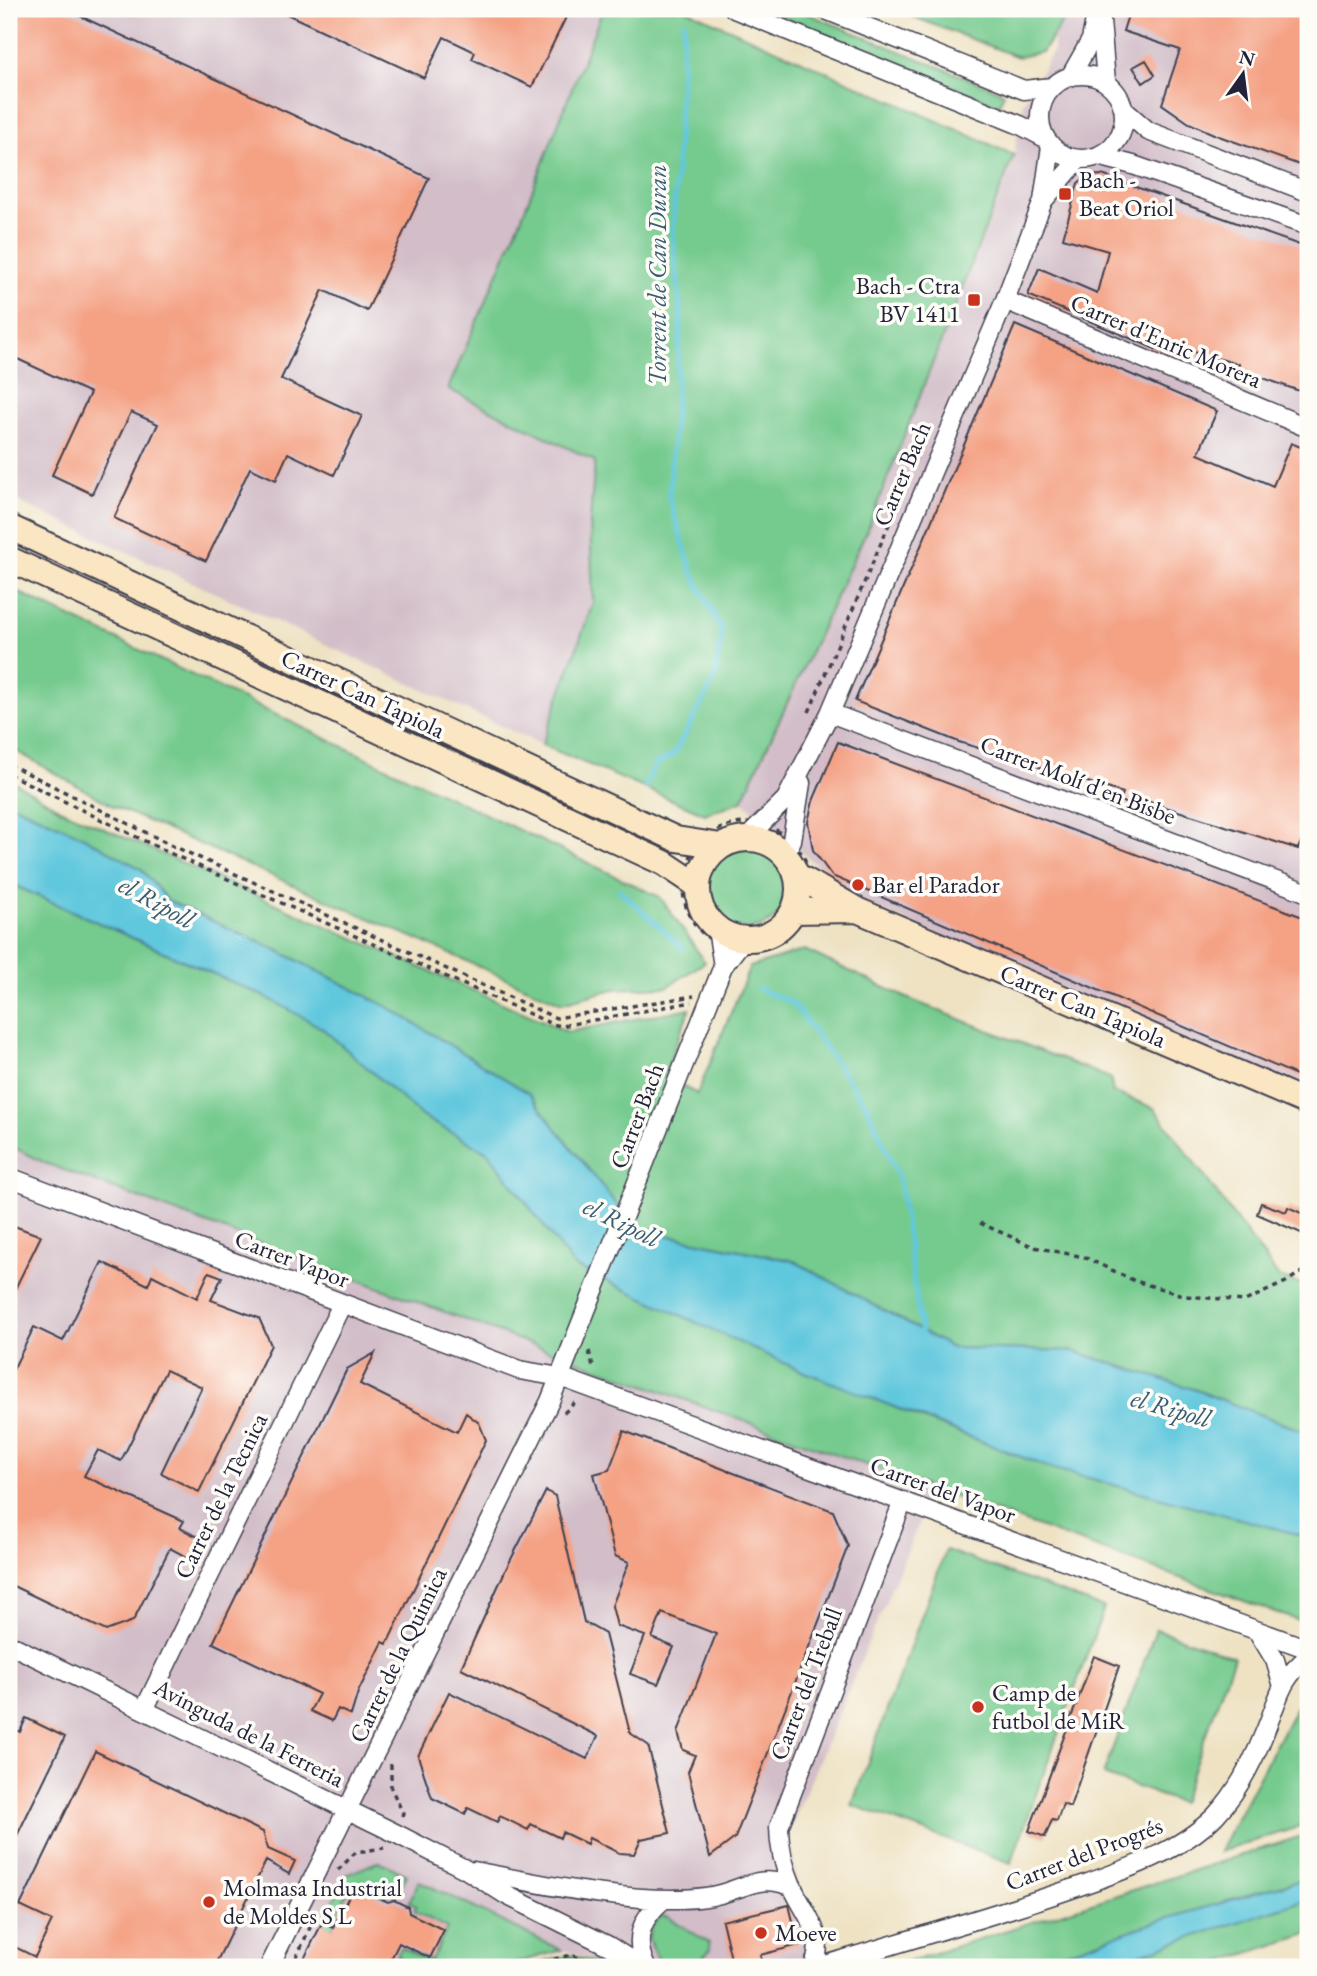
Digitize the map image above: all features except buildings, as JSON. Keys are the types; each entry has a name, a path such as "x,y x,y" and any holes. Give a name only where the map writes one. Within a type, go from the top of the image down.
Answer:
{"street":[{"path":"734,9 1020,125 1048,142 1061,154 1079,159 1098,156 1133,165 1308,226"},
{"path":"823,9 1024,90 1052,87"},
{"path":"1070,76 1091,40 1099,9"},
{"path":"1099,9 1106,82"},
{"path":"1048,142 1039,118 1042,102 1052,87 1070,76 1080,75 1106,82 1116,93 1124,110 1148,131 1308,192"},
{"path":"1098,156 1119,139 1124,110"},
{"name":"Carrer Bach","path":"756,825 786,799 830,713 1043,201 1048,142"},
{"name":"Carrer Bach","path":"1043,201 1079,159"},
{"name":"Carrer d'Enric Morera","path":"1004,300 1308,428"},
{"name":"Carrer Can Tapiola","path":"9,527 676,839 711,844"},
{"name":"Carrer Can Tapiola","path":"9,559 664,863 691,880"},
{"name":"Carrer Molí d'en Bisbe","path":"830,713 1308,892"},
{"name":"Carrer Bach","path":"796,864 805,766"},
{"path":"756,825 796,864 800,911 765,936 729,940 702,909 691,880 709,856 711,844 756,825"},
{"name":"Carrer Can Tapiola","path":"796,864 857,910 1308,1103"},
{"name":"Carrer Can Tapiola","path":"800,911 857,910"},
{"name":"Carrer Bach","path":"563,1370 680,1075 703,1001 723,966 729,940"},
{"name":"Carrer Vapor","path":"9,1177 519,1370 563,1370"},
{"name":"Carrer de la Tècnica","path":"145,1708 342,1304"},
{"name":"Carrer del Vapor","path":"563,1370 903,1501 1308,1649"},
{"name":"Carrer de la Quimica","path":"269,1967 563,1370"},
{"name":"Carrer del Treball","path":"793,1887 779,1845 779,1827 903,1501"},
{"path":"1258,1632 1275,1660 1282,1683"},
{"name":"Avinguda de la Ferreria","path":"9,1644 145,1708 396,1833 465,1869 506,1895 565,1923 644,1967"},
{"name":"Carrer del Progrés","path":"819,1967 1017,1908 1101,1878 1178,1844 1216,1815 1245,1776 1282,1683 1308,1657"},
{"name":"Avinguda de la Ferreria","path":"465,1869 558,1887 664,1899 709,1897 764,1880 793,1887"},
{"path":"793,1887 818,1936 820,1946 813,1967"},
{"name":"Avinguda de la Ferreria","path":"644,1967 639,1946 640,1929 653,1909 664,1899"}],"path":[{"path":"805,722 891,520"},
{"path":"9,764 173,846 556,1018 679,997 703,1001"},
{"path":"9,774 165,851 552,1024 561,1026 703,1001"},
{"path":"756,825 796,864 800,911 788,936 759,949 704,933 687,909 692,853 711,844 725,827 756,825"},
{"path":"796,864 804,858 796,864"},
{"path":"980,1223 1034,1247 1084,1258 1135,1281 1186,1296 1245,1301 1286,1282 1308,1268"},
{"path":"588,1352 592,1368"},
{"path":"559,1416 569,1410 580,1394"},
{"path":"335,1874 356,1852 388,1848 396,1833 403,1813 391,1788 390,1765 395,1754"},
{"path":"292,1967 317,1912"},
{"path":"525,1967 570,1955 608,1967"}],"shaded area":[{"path":"9,9 603,9 521,219 535,431 595,461 590,520 593,603 542,745 9,497"},
{"path":"1054,9 1308,9 1308,1094 838,892 826,873 742,801 870,523 1012,165 1023,104 1053,51"},
{"path":"9,1145 45,1163 514,1338 934,1487 789,1832 809,1967 613,1967 567,1951 505,1967 9,1967"}],"green space":[{"path":"603,9 685,9 1014,155 870,523 742,801 705,814 542,745 593,603 590,520 595,461 448,389 521,219"},
{"path":"763,9 796,9 1004,93 999,105"},
{"path":"893,9 1067,9 1067,15 1042,52 1018,57"},
{"path":"9,588 660,897 705,962 667,987 614,989 562,1003 113,806 9,747"},
{"path":"9,779 62,810 568,1032 690,1008 664,1076 697,1094 750,967 805,950 909,999 1110,1078 1113,1092 1154,1108 1279,1277 1300,1284 1308,1277 1308,1433 1196,1390 1073,1351 952,1348 794,1261 636,1229 528,1093 388,1007 275,949 168,901 141,869 78,834 9,803"},
{"path":"747,847 763,850 776,859 785,872 788,888 785,904 776,917 763,926 747,929 731,926 718,917 709,904 706,888 709,872 718,859 731,850"},
{"path":"9,883 270,999 322,1028 423,1117 488,1152 575,1267 917,1417 1047,1467 1308,1537 1308,1624 514,1338 45,1163 9,1145"},
{"name":"Camp de futbol de MiR","path":"946,1550 1104,1608 1011,1863 852,1805"},
{"path":"1156,1629 1234,1657 1181,1803 1103,1775"},
{"path":"1308,1684 1308,1824 1219,1852"},
{"path":"1308,1834 1308,1878 1162,1920 1023,1967 891,1967"},
{"path":"379,1861 407,1875 396,1896 388,1892 385,1897 352,1882 321,1952 328,1926 322,1923 346,1875"},
{"path":"419,1881 561,1950 503,1967 406,1967 409,1962 397,1956 401,1948 431,1961 447,1928 414,1911 416,1906 409,1902"},
{"path":"1308,1899 1308,1934 1204,1967 1100,1967"},
{"path":"662,1916 668,1917 709,1943 710,1950 694,1967 665,1967 655,1954 649,1935 655,1922"},
{"path":"570,1955 608,1967 525,1967"}],"water":[{"name":"el Ripoll","path":"9,803 78,834 141,869 168,901 275,949 388,1007 528,1093 636,1229 794,1261 952,1348 1073,1351 1196,1390 1308,1433 1308,1537 1047,1467 797,1369 574,1266 488,1152 423,1117 322,1028 270,999 9,883"},
{"path":"1308,1878 1308,1899 1100,1967 1023,1967 1162,1920"}],"waterway":[{"name":"Torrent de Can Duran","path":"645,787 655,765 674,754 715,679 722,631 692,572 669,498 681,317 673,232 684,22"},
{"name":"Torrent de Can Duran","path":"619,890 683,948"},
{"name":"Torrent de Can Duran","path":"759,989 793,1003 867,1106 899,1179 922,1337"}],"place":[{"name":"Bach - Beat Oriol","path":"1065,194"},
{"name":"Bach - Ctra BV 1411","path":"974,300"},
{"name":"Bar el Parador","path":"858,885"},
{"name":"Camp de futbol de MiR","path":"978,1707"},
{"name":"Molmasa Industrial de Moldes S L","path":"209,1902"},
{"name":"Moeve","path":"761,1933"}]}
